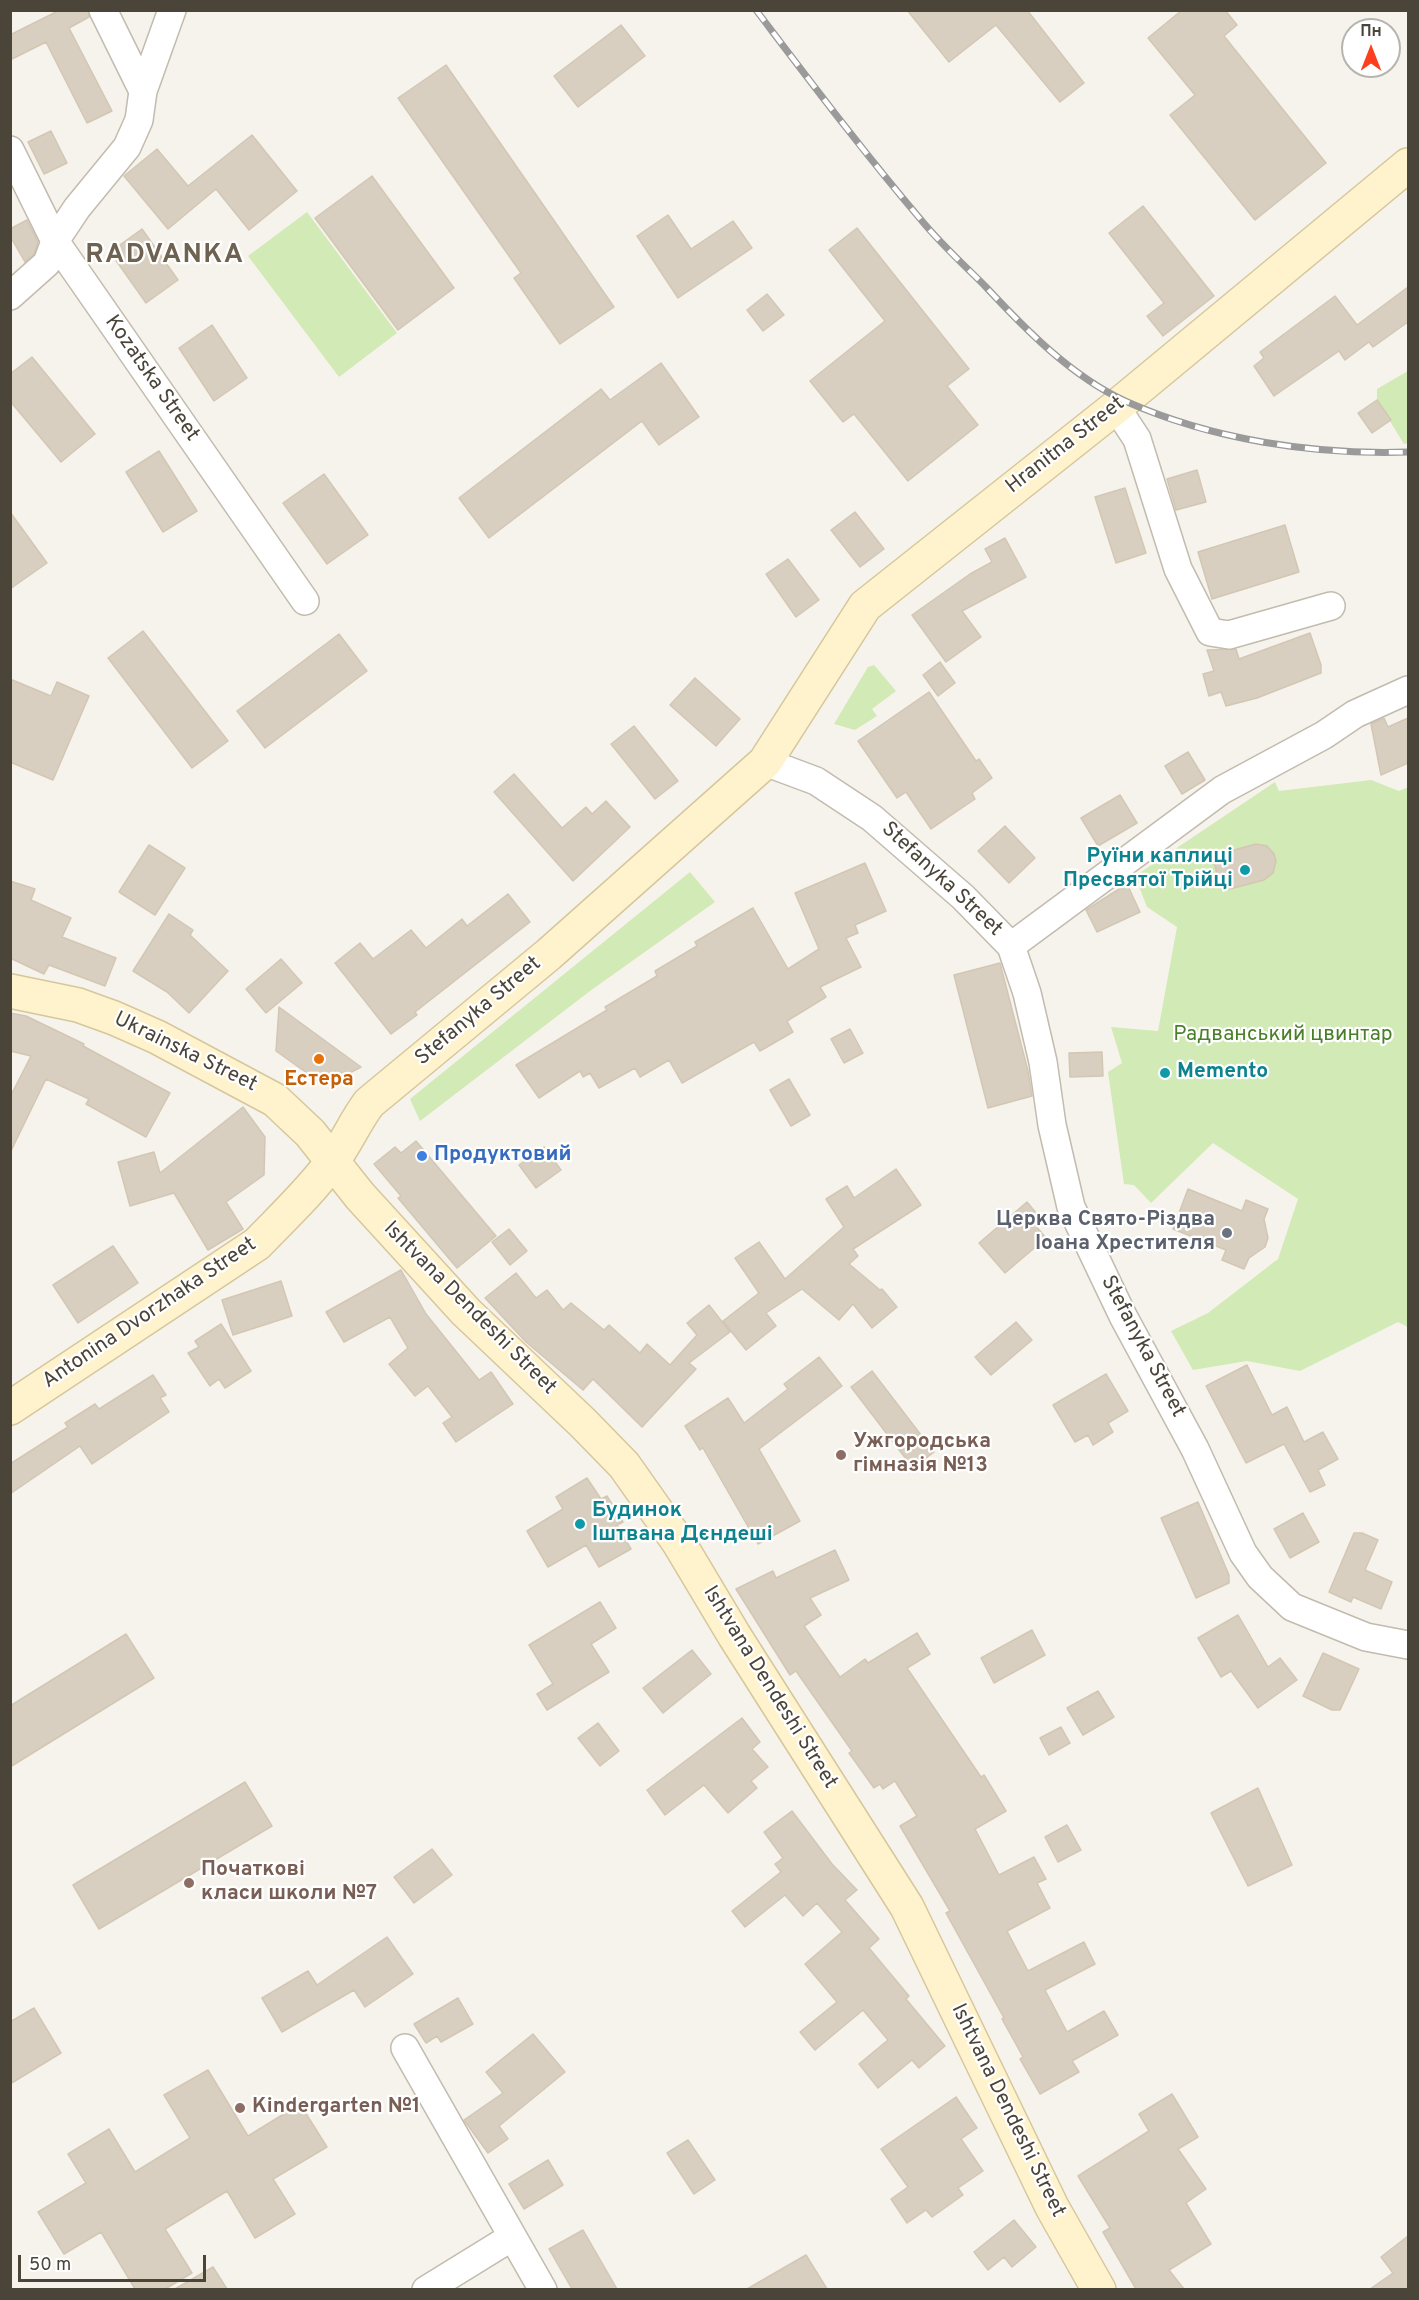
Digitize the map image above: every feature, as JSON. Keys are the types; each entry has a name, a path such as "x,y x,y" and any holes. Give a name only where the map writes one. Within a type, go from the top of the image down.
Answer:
{"street":[{"path":"103,10 143,91"},
{"path":"10,296 47,263 56,241 77,208 127,147 139,120 143,91 171,10"},
{"name":"Kozatska Street","path":"10,150 56,241 305,601"},
{"name":"Hranitna Street","path":"765,762 865,606 1116,407 1408,165"},
{"path":"1116,407 1137,439 1178,569 1210,632 1228,635 1331,606"},
{"path":"1011,946 1222,790 1324,735 1355,714 1408,690"},
{"name":"Stefanyka Street","path":"334,1161 353,1124 369,1103 549,954 765,762 816,781 872,818 955,889 1011,946 1027,993 1043,1062 1052,1125 1071,1207 1123,1316 1195,1449 1243,1553 1260,1577 1292,1608 1366,1637 1408,1646"},
{"name":"Ukrainska Street","path":"10,991 78,1005 114,1018 262,1091 295,1116 334,1161"},
{"name":"Antonina Dvorzhaka Street","path":"10,1408 257,1244 288,1214 334,1161"},
{"name":"Ishtvana Dendeshi Street","path":"334,1161 360,1196 436,1280 495,1341 583,1423 624,1466 649,1497 907,1907 1052,2206 1099,2289"},
{"path":"405,2048 543,2289"},
{"path":"426,2289 512,2237"}],"green space":[{"path":"307,212 397,333 339,377 248,256"},
{"path":"1408,371 1408,443 1404,444 1377,400 1377,389"},
{"path":"874,665 896,691 872,709 877,716 855,730 834,724 868,667"},
{"name":"Радванський цвинтар","path":"1371,780 1399,791 1408,787 1408,1327 1398,1322 1300,1371 1247,1361 1193,1370 1171,1331 1208,1313 1278,1259 1298,1199 1213,1143 1151,1203 1134,1185 1124,1184 1108,1072 1122,1063 1111,1027 1158,1031 1177,927 1147,907 1135,876 1275,782 1279,791"},
{"path":"690,872 715,902 590,991 420,1121 410,1099"}],"building":[{"path":"60,10 88,10 89,17 69,28 112,111 87,123 46,42 10,60 10,35"},
{"path":"907,10 1027,10 1084,83 1060,102 996,25 949,62"},
{"path":"1182,10 1225,10 1237,25 1224,36 1326,163 1255,220 1170,115 1195,95 1148,38"},
{"path":"621,25 645,56 578,107 554,76"},
{"path":"446,65 614,307 560,344 514,278 521,273 398,98"},
{"path":"51,131 67,163 44,174 28,142"},
{"path":"252,135 297,191 249,230 216,189 168,229 124,176 157,149 188,186"},
{"path":"372,176 454,288 398,330 315,218"},
{"path":"1143,206 1214,296 1163,336 1147,316 1164,303 1109,233"},
{"path":"668,215 691,249 733,221 752,248 678,298 637,236"},
{"path":"27,220 38,242 34,254 25,262 10,236 10,229"},
{"path":"857,228 969,369 947,386 978,425 908,481 854,414 843,422 810,381 885,321 829,250"},
{"path":"142,229 178,280 146,303 110,252"},
{"path":"1408,287 1408,322 1373,347 1369,342 1345,360 1339,351 1274,396 1254,366 1264,358 1260,352 1335,296 1357,325"},
{"path":"767,294 784,315 763,331 747,310"},
{"path":"212,325 247,378 214,401 179,348"},
{"path":"32,357 95,434 61,462 10,401 10,374"},
{"path":"661,363 699,417 659,445 642,421 489,538 459,498 601,389 610,400"},
{"path":"1377,400 1391,420 1372,433 1358,413"},
{"path":"159,451 197,511 163,532 126,472"},
{"path":"1197,470 1206,502 1176,510 1167,479"},
{"path":"324,474 368,535 327,564 283,503"},
{"path":"1125,488 1146,553 1116,563 1095,497"},
{"path":"10,512 47,563 10,589"},
{"path":"855,512 884,549 860,567 831,530"},
{"path":"1285,525 1299,572 1212,599 1198,552"},
{"path":"1005,538 1026,577 962,611 981,637 946,662 912,615 970,574 992,562 985,549"},
{"path":"788,559 819,600 796,617 766,574"},
{"path":"143,631 228,741 192,768 108,658"},
{"path":"1310,633 1321,665 1321,673 1257,698 1226,706 1221,692 1209,696 1203,674 1214,671 1207,650 1236,649 1239,659"},
{"path":"339,634 367,671 265,748 237,711"},
{"path":"940,662 955,683 938,696 923,675"},
{"path":"695,678 740,719 716,746 670,705"},
{"path":"10,679 51,696 57,682 89,696 53,780 10,762"},
{"path":"929,692 976,761 979,759 992,778 972,793 975,799 931,829 906,792 897,798 858,741"},
{"path":"1384,718 1388,727 1408,718 1408,763 1381,775 1371,724"},
{"path":"634,726 678,781 655,799 611,744"},
{"path":"1188,752 1205,780 1182,794 1165,766"},
{"path":"514,774 562,828 586,807 592,814 606,801 630,827 573,881 494,792"},
{"path":"1120,795 1137,823 1098,846 1081,818"},
{"path":"1005,826 1035,858 1009,883 978,851"},
{"name":"Руїни каплиці Пресвятої Трійці","path":"1256,844 1267,846 1274,854 1276,861 1273,873 1264,880 1222,891 1212,856"},
{"path":"149,845 185,868 155,915 119,892"},
{"path":"865,863 886,911 855,925 858,933 846,938 861,967 820,987 826,997 787,1021 793,1032 760,1051 754,1042 682,1083 669,1060 640,1077 635,1068 599,1088 590,1073 583,1077 580,1071 539,1098 516,1065 607,1010 605,1007 657,976 655,971 697,946 695,942 753,908 788,969 819,949 795,893"},
{"path":"10,881 35,889 31,900 71,918 62,937 116,958 105,986 49,965 44,974 10,958"},
{"path":"1127,884 1140,912 1097,932 1086,910"},
{"path":"508,894 530,922 415,1012 417,1015 391,1034 335,963 360,943 373,959 411,930 426,948 462,919 467,926"},
{"path":"169,914 193,930 190,935 228,971 189,1013 167,992 133,971"},
{"path":"281,959 302,983 266,1013 246,989"},
{"path":"1000,963 1028,1071 1032,1096 988,1108 954,975"},
{"name":"Естера","path":"279,1007 361,1067 325,1086 276,1051"},
{"path":"10,1013 26,1016 84,1044 83,1046 170,1093 146,1137 86,1104 89,1099 46,1079 10,1153 10,1097 31,1056 10,1051"},
{"path":"850,1029 863,1053 844,1063 831,1039"},
{"path":"1102,1052 1103,1076 1070,1077 1069,1053"},
{"path":"789,1079 810,1115 791,1126 770,1090"},
{"path":"243,1107 265,1137 264,1175 226,1202 243,1229 208,1250 174,1193 130,1206 118,1162 154,1152 160,1173"},
{"path":"416,1141 496,1236 457,1268 398,1198 401,1196 374,1164 395,1147 401,1153"},
{"path":"544,1147 561,1170 536,1188 519,1165"},
{"path":"896,1169 921,1205 853,1249 858,1256 849,1264 880,1290 882,1289 897,1307 872,1328 853,1304 839,1320 802,1289 766,1313 776,1326 746,1350 723,1321 759,1293 735,1258 759,1242 785,1279 844,1227 826,1199 847,1186 854,1198"},
{"name":"Церква Свято-Різдва Іоана Хрестителя","path":"1188,1189 1242,1211 1246,1200 1268,1209 1264,1219 1268,1238 1265,1247 1249,1258 1244,1269 1222,1260 1226,1250 1173,1229"},
{"path":"1027,1202 1042,1220 1035,1225 1046,1238 1005,1273 979,1243"},
{"path":"509,1229 527,1251 510,1265 492,1242"},
{"path":"113,1246 138,1283 78,1323 53,1285"},
{"path":"401,1270 426,1314 479,1380 491,1372 513,1404 456,1442 443,1423 452,1417 428,1386 415,1396 389,1364 408,1348 390,1317 344,1342 326,1312"},
{"path":"516,1273 536,1298 547,1290 563,1310 571,1303 604,1330 609,1325 640,1353 647,1344 670,1365 697,1335 687,1323 709,1305 730,1332 689,1363 696,1369 642,1427 593,1379 583,1390 526,1342 485,1298"},
{"path":"281,1281 292,1316 233,1335 222,1300"},
{"path":"1016,1322 1032,1340 991,1375 975,1357"},
{"path":"221,1324 251,1371 225,1388 219,1379 210,1386 188,1353 199,1347 195,1341"},
{"path":"819,1357 842,1386 759,1449 800,1521 758,1544 703,1448 700,1450 685,1426 728,1398 744,1423 788,1389 784,1384"},
{"path":"1247,1365 1272,1415 1287,1407 1304,1442 1323,1432 1338,1459 1318,1470 1325,1485 1310,1492 1284,1444 1246,1463 1206,1386"},
{"path":"872,1371 934,1452 913,1468 851,1387"},
{"path":"1106,1374 1128,1411 1108,1423 1113,1432 1093,1445 1088,1435 1075,1442 1053,1405"},
{"path":"153,1375 166,1395 160,1398 169,1412 92,1464 80,1446 10,1494 10,1464 68,1427 65,1423 95,1404 99,1409"},
{"name":"Будинок Іштвана Дєндеші","path":"587,1478 601,1499 607,1496 623,1522 617,1525 631,1549 599,1567 586,1545 548,1567 527,1531 563,1509 556,1497"},
{"path":"1198,1502 1229,1575 1229,1583 1196,1598 1161,1518"},
{"path":"1303,1513 1319,1542 1290,1558 1274,1529"},
{"path":"1354,1533 1362,1533 1378,1540 1365,1570 1392,1582 1381,1609 1353,1597 1351,1602 1329,1592"},
{"path":"835,1550 849,1580 810,1598 821,1615 804,1626 840,1677 865,1659 868,1663 917,1633 930,1654 907,1668 981,1777 984,1775 1006,1811 975,1829 999,1875 1034,1857 1046,1879 1037,1883 1050,1908 1007,1931 1028,1971 1084,1942 1095,1964 1045,1990 1067,2032 1104,2011 1118,2035 1072,2061 1079,2072 1040,2094 1020,2059 1023,2057 1002,2019 1004,2018 946,1913 950,1911 900,1826 917,1816 895,1781 883,1789 880,1784 874,1788 849,1753 852,1751 796,1671 790,1675 736,1589 773,1571 776,1578"},
{"path":"600,1602 616,1628 591,1644 609,1672 547,1710 537,1694 553,1684 529,1645"},
{"path":"1238,1615 1268,1667 1280,1658 1297,1680 1258,1708 1231,1671 1221,1677 1198,1638"},
{"path":"1032,1630 1045,1655 994,1683 981,1658"},
{"path":"126,1634 154,1678 10,1767 10,1706"},
{"path":"692,1650 711,1674 663,1713 643,1688"},
{"path":"1323,1653 1359,1669 1340,1710 1332,1710 1303,1696"},
{"path":"1098,1691 1114,1717 1083,1735 1067,1708"},
{"path":"742,1718 760,1742 752,1749 768,1767 751,1781 757,1788 728,1813 704,1785 665,1815 647,1790"},
{"path":"598,1723 619,1751 600,1766 578,1738"},
{"path":"1061,1727 1070,1743 1049,1755 1040,1738"},
{"path":"245,1782 272,1826 99,1929 73,1885"},
{"path":"1258,1788 1292,1865 1248,1886 1211,1813"},
{"path":"792,1811 832,1864 857,1890 845,1900 879,1939 869,1948 909,1996 906,1999 945,2046 919,2068 912,2060 878,2088 859,2064 888,2040 863,2010 815,2050 800,2032 837,2002 805,1964 842,1932 817,1903 803,1916 785,1895 745,1927 732,1911 781,1872 775,1864 783,1858 764,1832"},
{"path":"1067,1825 1081,1850 1058,1862 1045,1837"},
{"path":"432,1849 452,1875 414,1903 394,1877"},
{"path":"387,1937 413,1974 365,2007 354,1990 282,2032 262,1998 308,1971 317,1985"},
{"path":"458,1998 473,2024 441,2042 437,2036 426,2043 414,2024"},
{"path":"34,2008 61,2053 10,2084 10,2022"},
{"path":"533,2034 565,2072 499,2126 508,2139 488,2153 464,2120 503,2093 486,2072"},
{"path":"208,2070 248,2136 300,2104 327,2147 273,2179 295,2214 255,2238 227,2191 165,2229 192,2273 165,2289 135,2289 101,2232 64,2254 38,2212 86,2183 68,2154 109,2129 135,2172 190,2138 164,2095"},
{"path":"1172,2094 1198,2137 1178,2149 1206,2189 1186,2203 1211,2244 1169,2270 1184,2289 1136,2289 1103,2232 1110,2228 1078,2176 1149,2131 1139,2114"},
{"path":"956,2097 977,2128 961,2139 983,2171 958,2188 963,2195 932,2217 926,2210 907,2223 891,2199 908,2187 881,2149"},
{"path":"688,2140 715,2180 694,2194 667,2153"},
{"path":"548,2160 563,2185 524,2209 509,2184"},
{"path":"1014,2220 1036,2247 1012,2267 1004,2257 988,2270 974,2252"},
{"path":"583,2230 617,2289 572,2289 549,2249"},
{"path":"1408,2236 1408,2289 1370,2289 1393,2273 1381,2257"},
{"path":"806,2255 827,2289 747,2289"},
{"path":"213,2267 227,2289 175,2289"}],"railway":[{"path":"756,10 858,143 929,230 1016,319 1086,379 1125,401 1159,415 1228,435 1336,451 1408,452"}],"place":[{"name":"Руїни каплиці Пресвятої Трійці","path":"1245,870"},
{"name":"Естера","path":"319,1059"},
{"name":"Memento","path":"1165,1073"},
{"name":"Продуктовий","path":"422,1156"},
{"name":"Церква Свято-Різдва Іоана Хрестителя","path":"1227,1233"},
{"name":"Ужгородська гімназія №13","path":"841,1455"},
{"name":"Будинок Іштвана Дєндеші","path":"580,1524"},
{"name":"Початкові класи школи №7","path":"189,1883"},
{"name":"Kindergarten №1","path":"240,2108"}],"district":[{"name":"RADVANKA","path":"165,257"}]}
